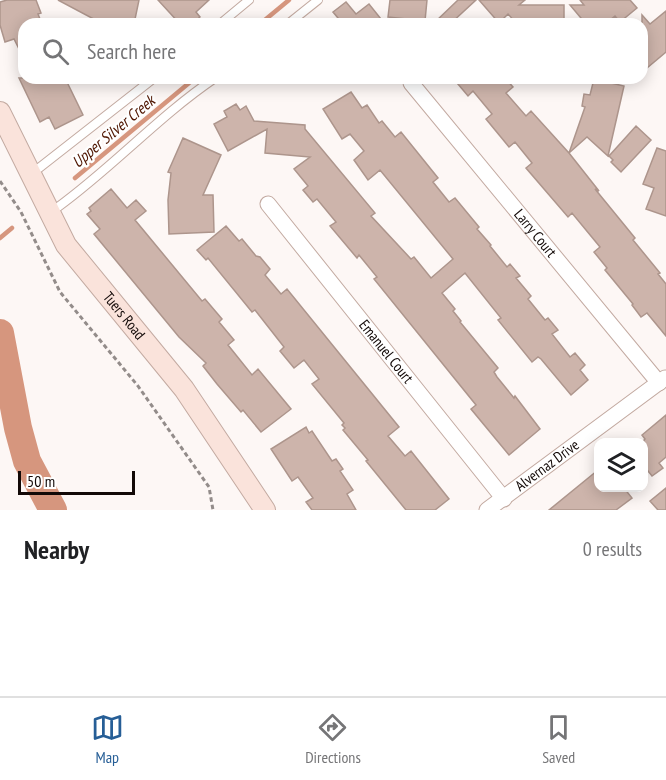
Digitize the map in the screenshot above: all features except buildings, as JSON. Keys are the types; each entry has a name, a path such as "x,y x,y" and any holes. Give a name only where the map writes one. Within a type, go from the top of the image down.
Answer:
{"street":[{"name":"Larry Court","path":"412,84 663,380"},
{"name":"Tuers Road","path":"0,112 66,245 184,389 265,510"},
{"name":"Emanuel Court","path":"268,204 504,499"},
{"name":"Alvernaz Drive","path":"487,510 663,380"}],"lane":[{"path":"227,18 249,0"},
{"path":"296,18 318,0"},
{"path":"39,168 146,84"},
{"path":"58,207 93,182 188,97 206,84"}],"path":[{"path":"0,181 21,212 60,292 138,386 209,487 213,510"}],"waterway":[{"name":"Upper Silver Creek","path":"267,18 289,0"},
{"name":"Upper Silver Creek","path":"75,178 188,84"},
{"name":"Upper Silver Creek","path":"0,238 12,228"},
{"path":"0,333 18,428 27,461 53,510"}]}
